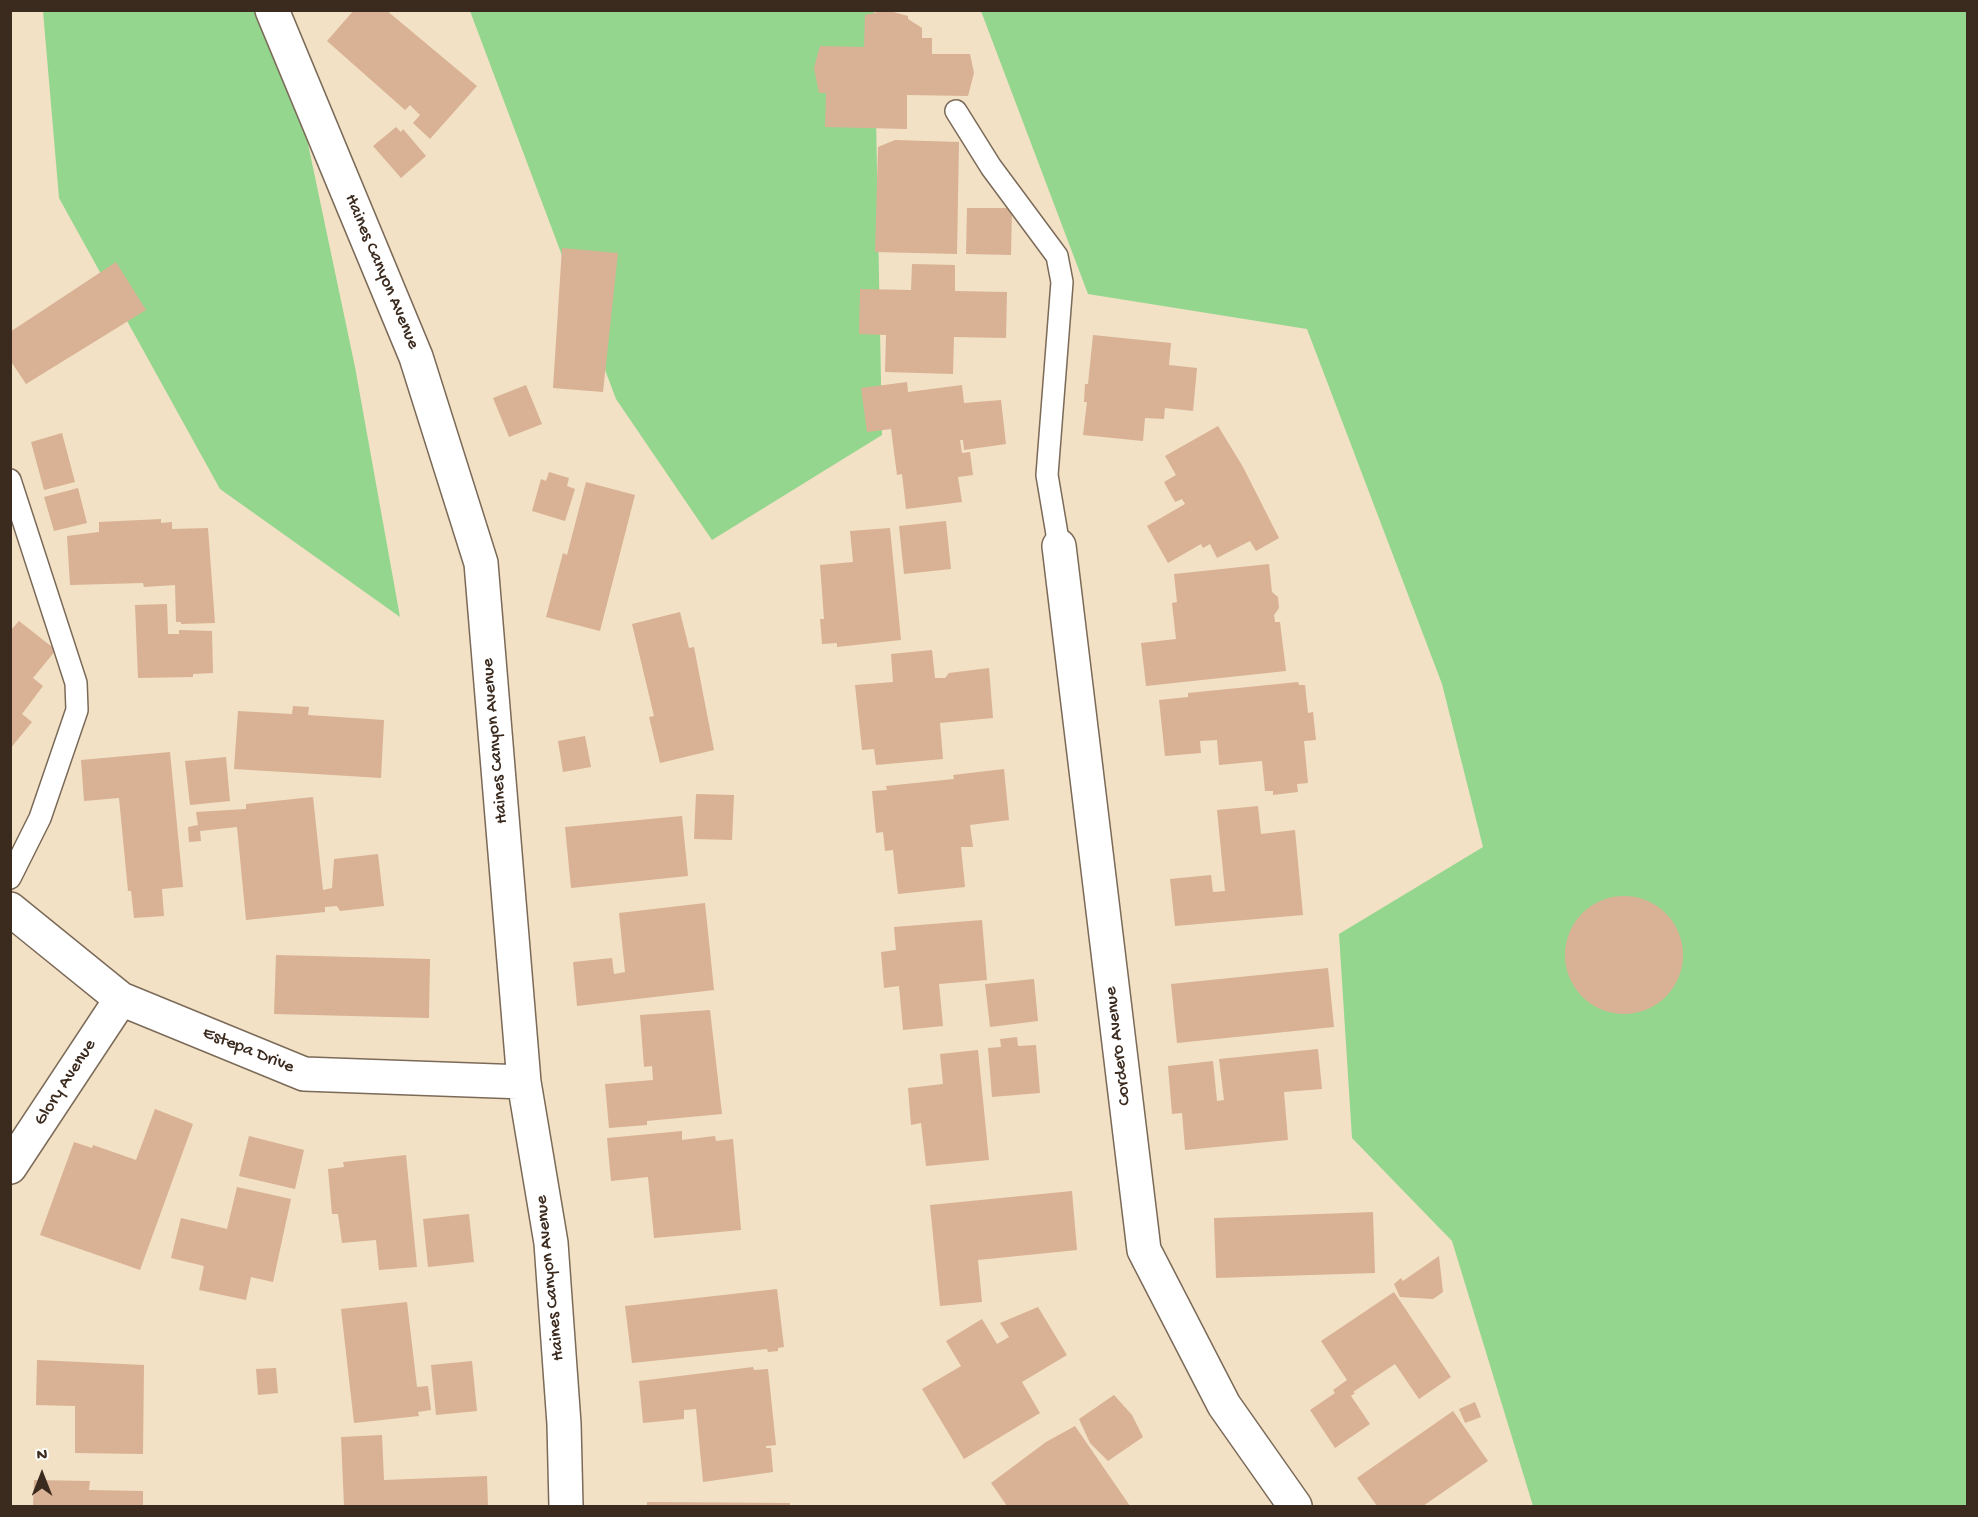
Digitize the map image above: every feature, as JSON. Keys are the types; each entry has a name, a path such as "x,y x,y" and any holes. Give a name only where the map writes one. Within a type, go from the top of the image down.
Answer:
{"street":[{"name":"Haines Canyon Avenue","path":"272,10 416,357 481,563 524,1082 551,1243 564,1424 566,1506"},
{"name":"Cordero Avenue","path":"1059,546 1144,1250 1224,1405 1295,1506"},
{"name":"Estepa Drive","path":"10,909 121,999 304,1074 524,1082"},
{"name":"Glory Avenue","path":"10,1167 121,999"}],"lane":[{"path":"956,111 991,168 1057,256 1062,282 1047,475 1059,546"},
{"path":"10,480 76,683 77,710 40,818 10,878"}],"green space":[{"path":"43,11 280,11 355,367 400,617 220,489 59,198"},
{"path":"470,11 874,11 882,435 712,540 616,399"},
{"path":"981,11 1967,11 1967,1506 1533,1506 1452,1241 1352,1138 1339,934 1483,847 1442,684 1307,329 1088,294"}],"building":[{"path":"354,10 386,10 477,86 430,139 413,123 420,115 410,105 405,110 327,41"},
{"path":"886,10 908,16 908,19 922,28 922,38 932,38 932,54 970,54 974,73 968,96 907,95 907,129 825,127 826,93 819,93 814,68 820,46 864,47 865,15"},
{"path":"396,127 401,132 403,129 426,156 401,178 373,146"},
{"path":"895,140 959,142 957,254 875,252 878,147"},
{"path":"967,208 1012,208 1011,255 966,254"},
{"path":"562,248 618,253 603,392 553,388"},
{"path":"116,262 146,310 26,384 10,360 10,332"},
{"path":"912,264 955,265 955,291 1007,292 1006,338 954,337 953,374 885,372 886,335 859,334 860,289 911,290"},
{"path":"1093,335 1171,343 1169,365 1197,368 1193,411 1165,408 1164,419 1145,418 1143,441 1083,435 1087,402 1084,402 1085,384 1088,384"},
{"path":"907,382 908,392 962,385 964,403 1001,400 1006,444 964,450 963,440 960,440 962,453 970,452 973,475 958,477 962,502 906,509 902,474 897,475 891,429 867,432 861,388"},
{"path":"526,385 542,424 509,437 493,398"},
{"path":"1218,426 1243,467 1279,538 1256,551 1250,541 1217,558 1210,544 1203,548 1201,544 1168,563 1147,526 1185,504 1182,499 1175,502 1164,482 1176,475 1165,456"},
{"path":"62,433 75,482 44,490 31,442"},
{"path":"549,472 569,478 567,486 575,489 565,521 532,511 541,479 546,481"},
{"path":"586,482 635,495 600,631 546,617 563,553 567,555"},
{"path":"78,488 87,523 54,531 44,497"},
{"path":"161,519 161,523 172,522 172,529 208,528 215,623 181,624 181,622 176,622 175,585 144,587 143,583 70,585 67,536 99,532 99,522"},
{"path":"946,521 951,569 904,574 899,526"},
{"path":"890,528 901,640 837,647 837,643 822,644 820,619 824,619 820,565 853,562 850,531"},
{"path":"1269,564 1272,592 1278,597 1279,608 1274,615 1275,622 1280,622 1286,671 1146,686 1141,643 1176,639 1172,603 1177,602 1174,574"},
{"path":"167,604 168,634 179,634 179,630 212,631 213,673 193,674 193,677 138,678 135,605"},
{"path":"680,612 689,648 694,647 714,750 660,763 649,717 654,716 632,624"},
{"path":"19,621 56,650 33,678 43,686 22,714 32,722 10,749 10,631"},
{"path":"932,650 935,678 945,678 949,673 989,668 993,718 940,723 943,759 876,765 874,749 862,750 855,685 893,682 891,654"},
{"path":"1298,682 1299,685 1305,685 1308,713 1313,712 1316,740 1304,741 1308,783 1297,784 1298,792 1273,795 1273,791 1265,791 1262,761 1219,765 1217,740 1200,741 1201,753 1165,756 1159,700 1188,697 1188,693"},
{"path":"293,706 309,707 308,715 384,720 381,778 234,769 238,711 292,714"},
{"path":"585,736 591,767 563,772 558,741"},
{"path":"170,752 183,887 162,889 164,916 134,918 131,891 128,891 119,798 84,801 81,760"},
{"path":"226,757 230,801 190,805 185,761"},
{"path":"1004,769 1009,820 970,825 973,847 961,847 965,887 898,894 893,850 885,851 883,832 876,833 872,791 887,790 886,786 954,779 953,775"},
{"path":"696,794 734,795 732,840 694,839"},
{"path":"313,797 323,890 332,888 334,859 378,854 384,906 340,911 337,906 325,907 325,912 246,920 237,827 200,831 201,841 189,842 188,827 198,825 196,812 246,809 246,804"},
{"path":"1258,806 1261,834 1295,830 1303,915 1175,926 1170,879 1211,875 1213,892 1225,891 1217,810"},
{"path":"682,816 688,876 571,888 565,827"},
{"path":"1624,896 1646,901 1666,913 1678,933 1683,955 1678,977 1666,997 1646,1009 1624,1014 1602,1009 1582,997 1570,977 1565,955 1570,933 1582,913 1602,901"},
{"path":"705,903 714,990 577,1006 573,962 612,958 614,974 625,972 619,913"},
{"path":"982,920 987,980 939,984 943,1026 903,1030 899,986 884,988 881,952 896,950 894,927"},
{"path":"276,955 430,959 429,1018 274,1014"},
{"path":"1328,968 1334,1027 1177,1043 1171,984"},
{"path":"1034,979 1038,1021 990,1027 985,984"},
{"path":"710,1010 722,1114 647,1121 647,1125 609,1128 605,1084 653,1080 652,1066 644,1067 640,1015"},
{"path":"1017,1037 1018,1046 1036,1045 1040,1093 992,1097 988,1048 1001,1047 1000,1039"},
{"path":"1318,1049 1322,1089 1284,1092 1288,1140 1185,1150 1182,1113 1172,1114 1168,1066 1213,1061 1217,1101 1224,1100 1219,1059"},
{"path":"978,1050 989,1160 926,1166 921,1123 911,1125 908,1088 943,1084 940,1054"},
{"path":"155,1109 193,1124 140,1270 40,1235 74,1142 92,1148 93,1145 136,1160"},
{"path":"682,1131 682,1140 715,1136 716,1141 733,1139 741,1230 654,1238 648,1177 611,1181 607,1138"},
{"path":"249,1136 304,1150 295,1189 239,1176"},
{"path":"406,1155 417,1267 379,1270 376,1240 342,1243 338,1214 332,1214 328,1169 344,1167 343,1162"},
{"path":"237,1187 291,1199 273,1282 251,1277 246,1300 199,1290 204,1266 171,1258 181,1218 227,1229"},
{"path":"1072,1191 1077,1250 978,1260 982,1302 940,1306 930,1205"},
{"path":"1373,1212 1375,1273 1216,1278 1214,1218"},
{"path":"469,1214 474,1262 428,1267 423,1219"},
{"path":"1439,1256 1443,1292 1433,1299 1400,1297 1394,1284 1401,1278 1403,1281"},
{"path":"777,1289 784,1347 778,1348 778,1351 768,1352 767,1349 632,1363 625,1306"},
{"path":"1394,1292 1451,1377 1419,1399 1395,1364 1353,1392 1355,1393 1351,1396 1370,1424 1335,1448 1310,1410 1335,1393 1333,1390 1347,1380 1321,1341"},
{"path":"407,1302 417,1387 428,1386 431,1410 418,1412 419,1416 354,1423 341,1309"},
{"path":"1038,1307 1067,1355 1022,1382 1040,1413 964,1459 922,1389 961,1366 946,1341 982,1319 997,1344 1009,1337 1000,1323"},
{"path":"37,1360 144,1365 143,1454 75,1453 75,1406 36,1405"},
{"path":"472,1361 477,1411 436,1415 431,1365"},
{"path":"753,1367 754,1370 768,1369 776,1445 766,1446 766,1448 771,1448 773,1472 703,1482 696,1409 684,1410 684,1419 643,1423 639,1381"},
{"path":"276,1368 278,1393 258,1395 256,1369"},
{"path":"1114,1395 1132,1415 1143,1437 1108,1461 1090,1443 1079,1419"},
{"path":"1475,1402 1481,1417 1465,1423 1459,1409"},
{"path":"1453,1411 1488,1461 1423,1506 1377,1506 1357,1478"},
{"path":"1075,1426 1130,1506 1007,1506 991,1483 1046,1442"},
{"path":"382,1435 384,1480 487,1476 488,1506 344,1506 341,1437"},
{"path":"34,1480 90,1481 89,1490 143,1491 143,1506 33,1506"},
{"path":"647,1502 790,1503 790,1506 647,1506"}]}
